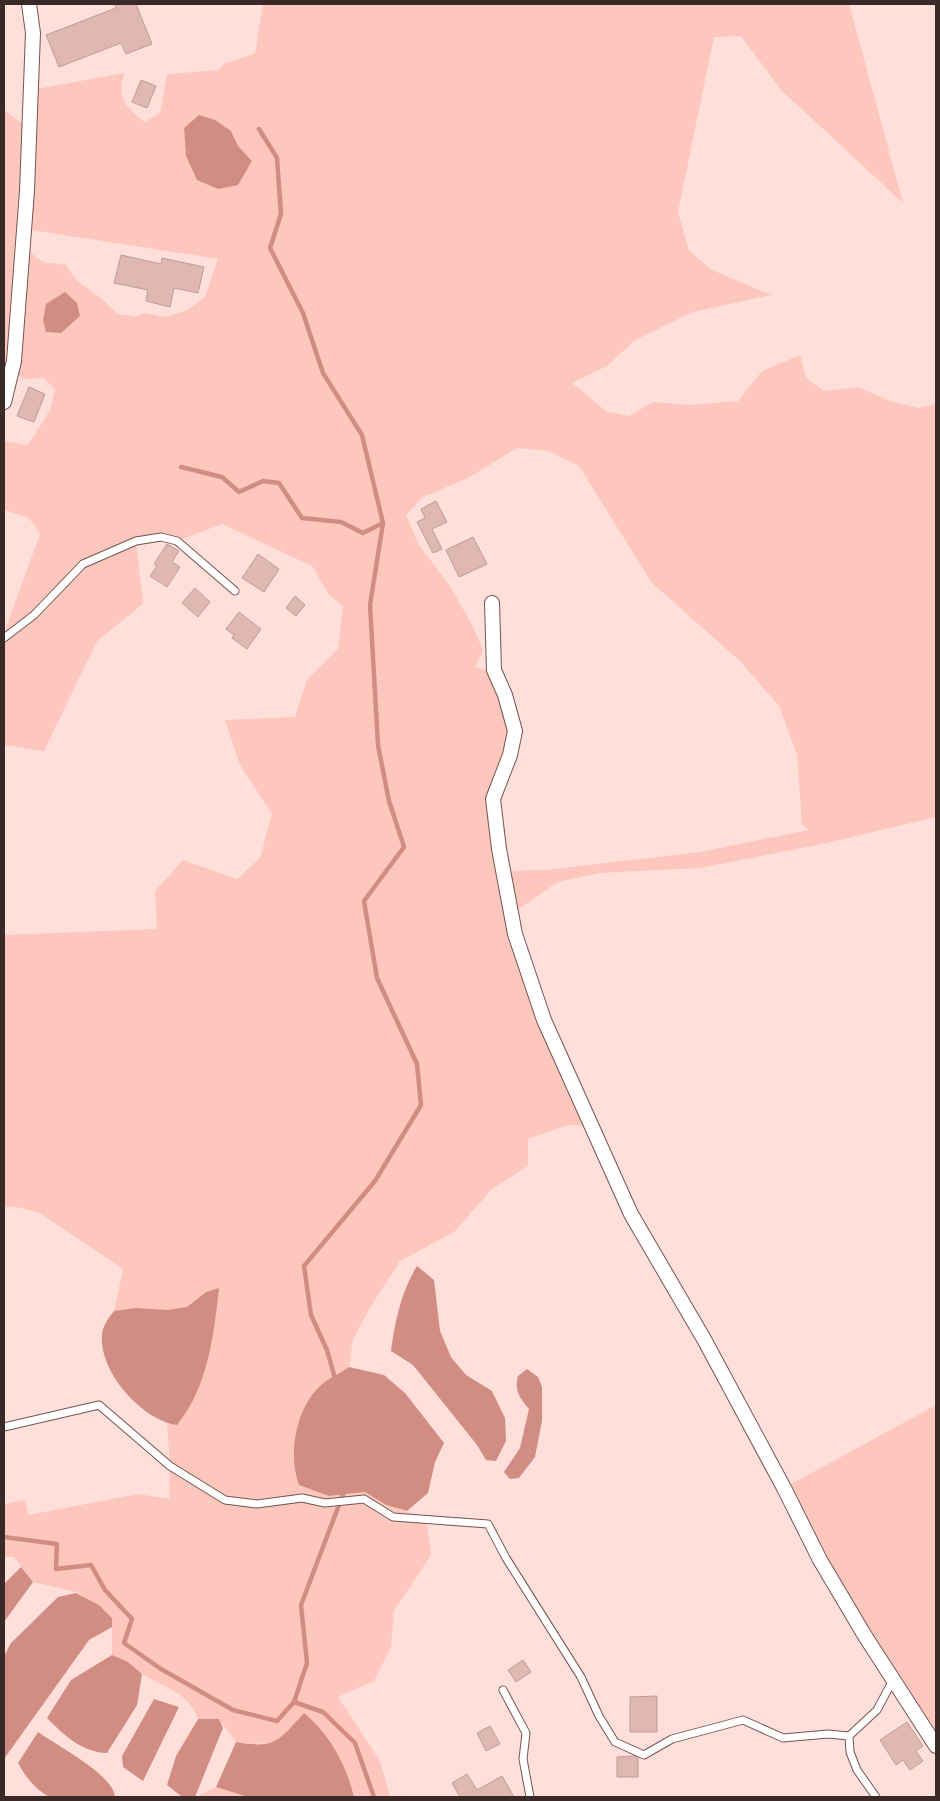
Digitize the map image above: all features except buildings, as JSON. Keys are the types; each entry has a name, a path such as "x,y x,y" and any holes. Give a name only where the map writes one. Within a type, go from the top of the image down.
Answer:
{"street":[{"path":"4,402 14,361 27,191 33,33 29,4"},
{"path":"492,603 494,670 506,696 515,731 510,754 493,798 499,848 515,934 544,1020 631,1214 710,1350 820,1560 865,1636 894,1678 936,1746"}],"lane":[{"path":"4,638 34,615 83,564 136,541 161,537 177,541 235,591"},
{"path":"4,1426 99,1405 170,1466 225,1500 257,1504 302,1498 326,1504 364,1499 392,1517 488,1524 506,1558 581,1677 598,1716 615,1742 644,1754 672,1739 743,1720 784,1738 828,1734 849,1736 877,1710 894,1678"},
{"path":"503,1690 526,1733 523,1759 530,1797"},
{"path":"849,1736 850,1752 857,1770 876,1797"}],"shaded area":[{"path":"263,4 849,4 903,203 781,90 741,36 714,37 678,212 689,251 712,270 771,295 693,312 635,340 607,366 572,383 607,412 629,416 653,402 690,405 738,401 762,371 800,355 806,378 824,391 858,387 890,401 918,408 936,404 936,817 827,843 700,868 599,873 558,882 511,914 590,1126 568,1125 528,1139 528,1166 492,1189 454,1232 400,1261 371,1306 353,1339 349,1367 318,1388 329,1496 365,1492 386,1505 426,1518 431,1555 394,1611 391,1647 374,1681 338,1697 380,1761 390,1797 354,1797 344,1768 316,1723 269,1743 249,1744 236,1742 219,1719 198,1719 194,1710 182,1696 112,1655 112,1618 99,1605 76,1592 33,1582 14,1557 4,1557 4,1504 25,1500 28,1515 138,1494 169,1499 170,1466 167,1423 177,1425 187,1411 199,1379 204,1344 206,1292 189,1306 180,1309 114,1311 123,1269 40,1213 16,1207 4,1207 4,935 157,929 155,891 183,860 237,879 260,858 272,814 240,765 225,720 295,717 307,680 338,649 343,606 329,595 312,566 222,524 177,541 161,537 136,541 143,604 97,641 44,751 4,745 4,633 40,534 29,518 4,510 4,441 28,445 50,410 55,390 44,378 25,379 12,372 4,402 4,110 29,128 31,90 124,73 122,96 124,102 145,122 160,113 167,74 219,70 224,64 255,53","holes":["231,131 238,146 252,161 197,180","25,229 218,259 205,297 186,311 164,317 145,313 136,317 118,314 101,298 76,280 66,265 43,262 24,248","517,448 549,451 579,466 652,583 740,661 779,706 797,755 802,824 809,830 700,852 546,870 503,871 493,799 515,731 494,670 475,668 483,650 472,625 450,586 419,545 406,515 423,497 468,478"]},
{"path":"199,115 215,120 231,131 238,146 252,161 238,185 218,189 197,180 186,156 184,128"},
{"path":"65,292 77,303 80,316 61,333 46,332 43,320 46,304"},
{"path":"417,1266 434,1280 440,1331 451,1357 466,1375 492,1391 505,1418 506,1441 496,1461 486,1460 477,1445 413,1365 391,1351 399,1307"},
{"path":"219,1288 208,1360 196,1394 188,1410 177,1425 164,1421 150,1414 137,1404 115,1378 103,1349 102,1332 104,1325 114,1311 136,1308 168,1310 187,1307 206,1292"},
{"path":"349,1367 384,1375 405,1393 444,1443 435,1462 428,1493 407,1511 386,1505 365,1492 329,1496 299,1485 294,1461 294,1448 303,1410 320,1386"},
{"path":"527,1369 538,1377 542,1387 542,1421 535,1457 519,1478 510,1479 504,1472 520,1448 529,1409 517,1390 518,1376"},
{"path":"936,1405 936,1746 784,1488"},
{"path":"21,1567 33,1582 4,1622 4,1584"},
{"path":"76,1593 99,1605 112,1618 112,1627 89,1640 4,1759 4,1656 11,1643 58,1597"},
{"path":"112,1655 128,1662 142,1674 137,1705 107,1753 89,1750 81,1746 47,1718 71,1680"},
{"path":"154,1699 179,1707 143,1781 123,1767 122,1756"},
{"path":"304,1713 321,1730 336,1751 347,1774 354,1797 248,1797 216,1787 236,1742 260,1744 275,1741"},
{"path":"198,1719 219,1719 223,1728 195,1797 181,1796 167,1785 176,1756"},
{"path":"38,1732 95,1770 112,1788 115,1797 49,1797 39,1790 18,1763"},
{"path":"216,1787 248,1797 196,1797"}],"waterway":[{"path":"259,129 277,158 281,214 270,248 303,313 323,373 362,435 383,523 370,605 378,745 389,801 404,847 364,901 377,978 417,1064 421,1105 375,1181 304,1266 311,1315 327,1350 336,1382"},
{"path":"181,467 222,477 239,492 263,481 279,483 302,518 341,522 363,533 383,523"},
{"path":"294,1702 307,1663 301,1605 345,1489"},
{"path":"4,1537 57,1544 56,1569 91,1565 105,1590 132,1619 124,1643 161,1669 233,1710 277,1721 294,1702 323,1712 355,1743 374,1797"}]}
